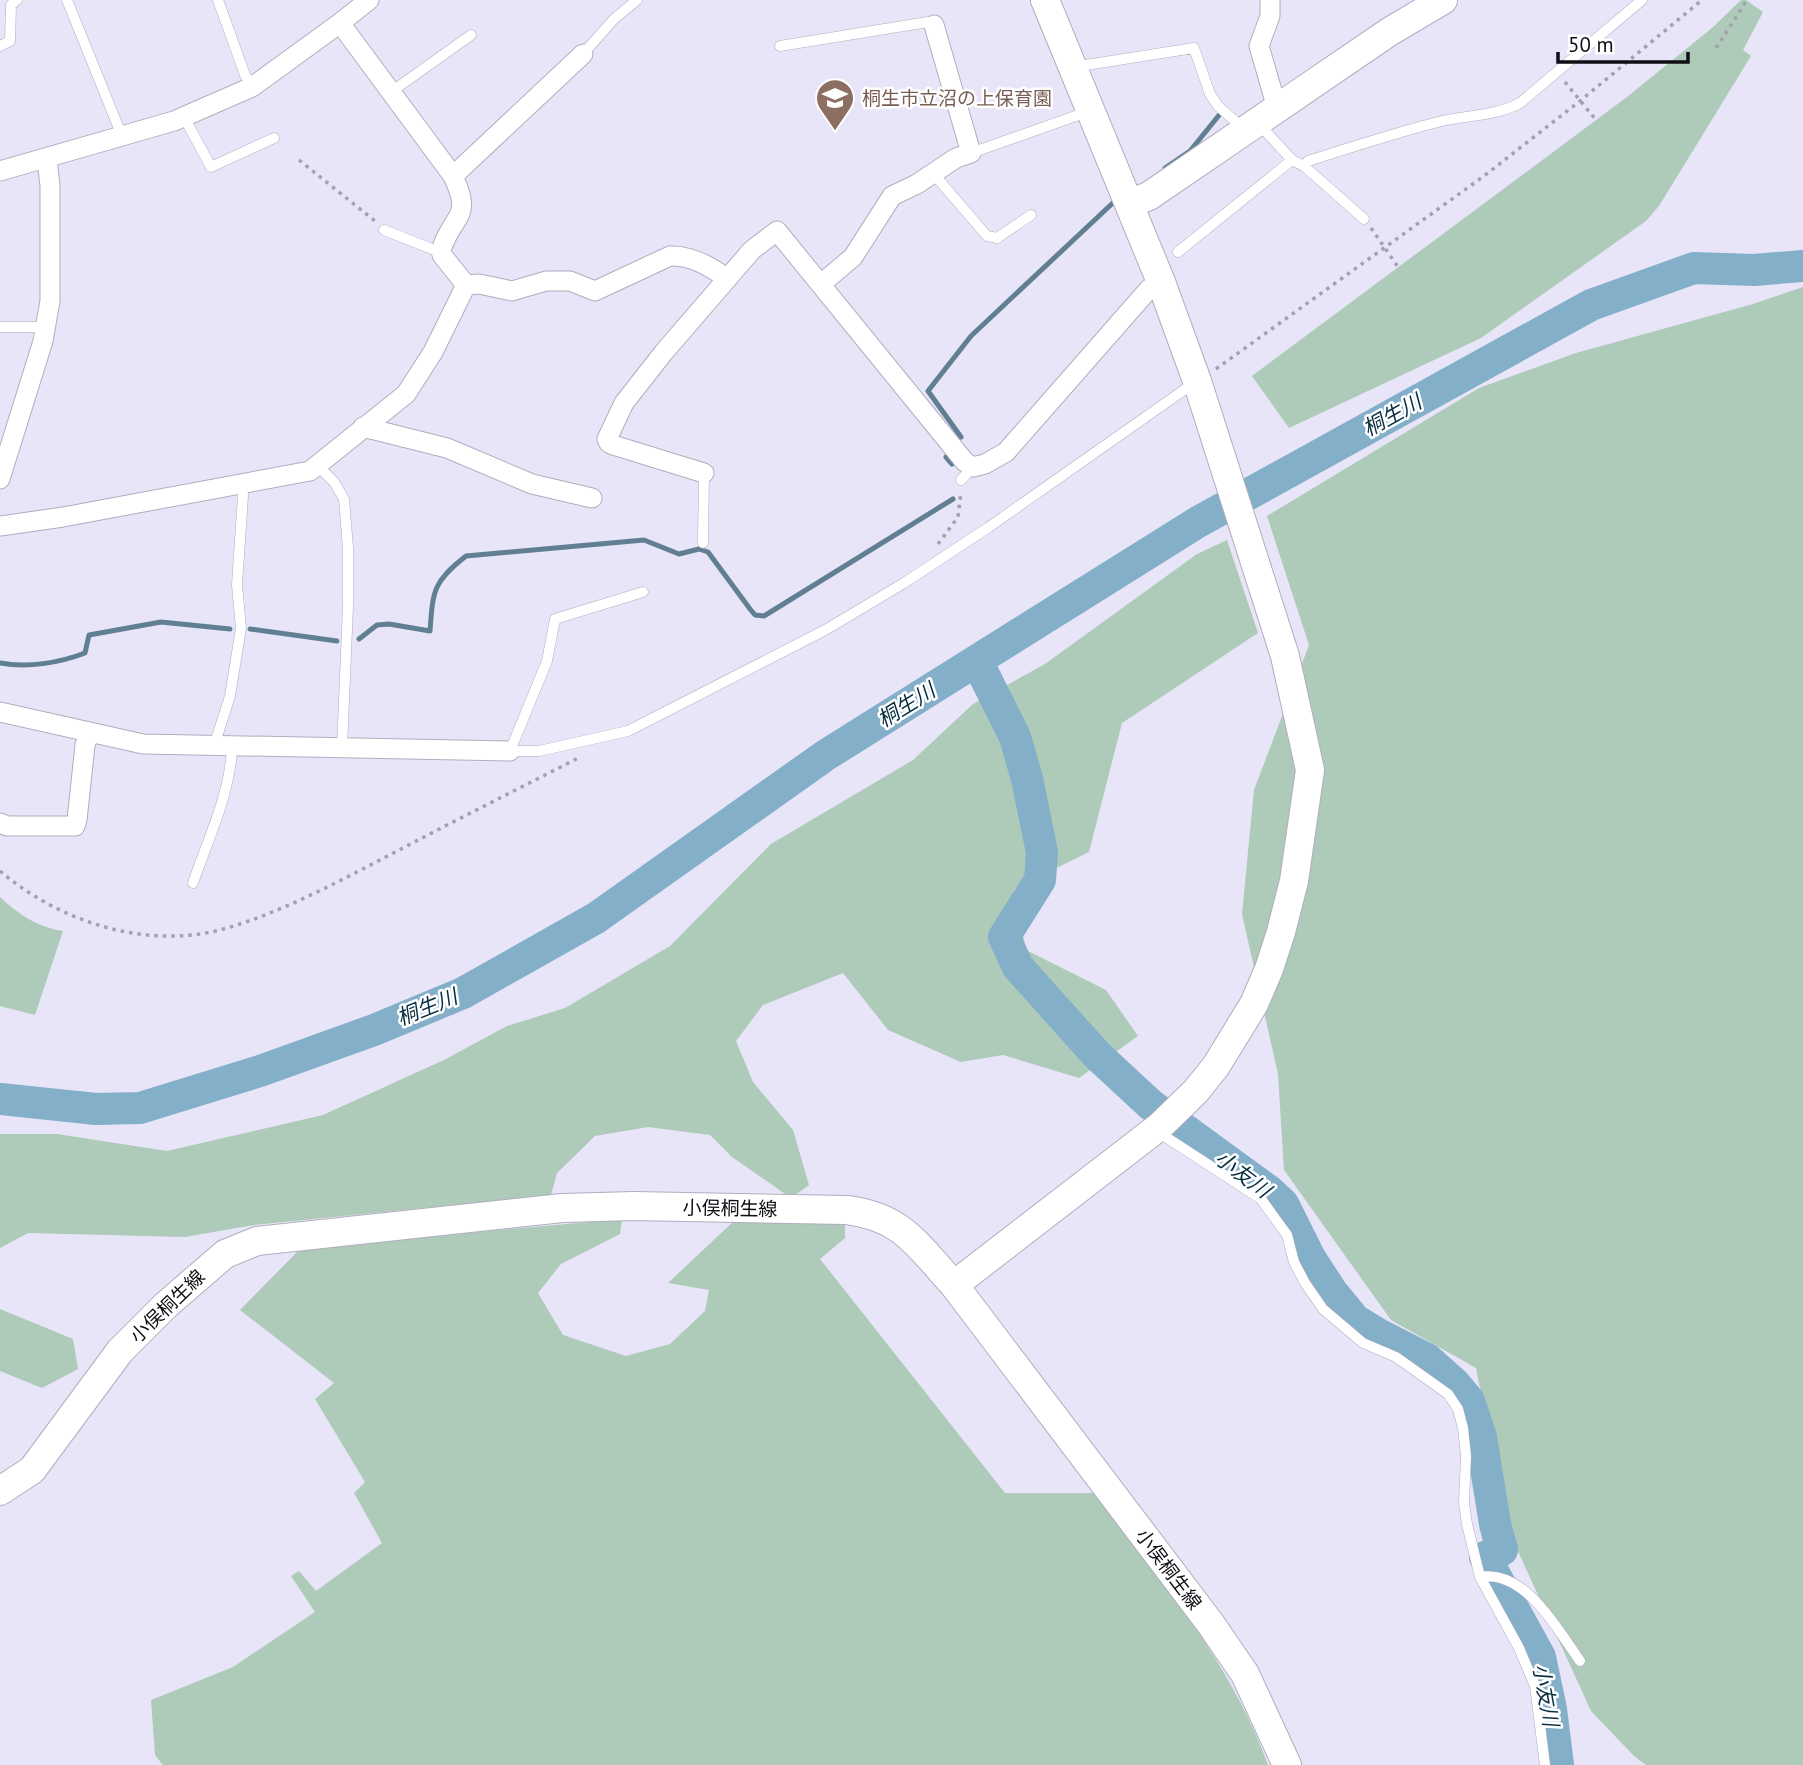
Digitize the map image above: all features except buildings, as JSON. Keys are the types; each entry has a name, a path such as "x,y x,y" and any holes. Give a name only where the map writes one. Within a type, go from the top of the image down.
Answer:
{"street":[{"path":"0,171 184,117 251,87 369,0"},
{"path":"954,1285 1164,1122 1216,1066 1254,1004 1277,945 1294,881 1310,770 1285,656 1204,380 1045,0"},
{"path":"1259,120 1259,46 1270,16 1269,0"},
{"path":"1129,204 1149,195 1436,2"},
{"path":"340,23 453,176 464,206 444,243 442,253 466,285"},
{"path":"821,284 853,257 892,196 917,184 956,158 971,153 933,26"},
{"path":"453,176 583,54"},
{"path":"0,478 46,327 50,301 50,186 47,159"},
{"path":"704,472 613,445 607,439 624,403 726,278 752,250 777,230 965,462 967,473 1006,452 1149,289 1161,282"},
{"path":"466,285 479,284 512,291 546,281 569,281 595,291 670,256 682,256 700,263 726,278"},
{"path":"0,526 63,517 310,471 406,394 433,352 466,285"},
{"path":"363,427 447,448 532,484 593,498"},
{"path":"0,712 143,744 510,751"},
{"path":"0,823 7,826 75,826 85,745 89,734"},
{"name":"小俣桐生線","path":"0,1491 32,1470 120,1351 166,1305 225,1254 257,1241 562,1208 634,1206 847,1210 879,1216 908,1235 954,1285 1210,1623 1245,1674 1287,1765"}],"lane":[{"path":"0,46 10,41 10,5 17,0"},
{"path":"67,0 122,136"},
{"path":"218,0 251,87"},
{"path":"583,54 614,19 637,0"},
{"path":"1304,166 1308,161 1382,136 1447,120 1507,111 1642,0"},
{"path":"780,46 928,22 933,26"},
{"path":"391,92 471,36"},
{"path":"1074,71 1086,65 1194,48 1210,93 1218,106 1259,120 1292,160 1304,166 1366,221"},
{"path":"971,153 1091,111"},
{"path":"184,117 211,167 274,138"},
{"path":"1178,252 1292,160"},
{"path":"932,172 986,236 997,238 1031,215"},
{"path":"384,230 442,253"},
{"path":"0,327 46,327"},
{"path":"643,592 555,619 547,661 510,751 539,751 628,732 827,629 968,541 1204,380"},
{"path":"318,466 334,482 344,499 348,594 342,748"},
{"path":"703,543 704,472"},
{"path":"193,883 232,763 223,746 241,628 237,585 242,483"},
{"path":"1164,1122 1261,1199 1287,1235 1294,1262 1304,1283 1323,1309 1363,1343 1396,1357 1448,1394 1458,1409 1466,1456 1464,1503 1482,1576 1535,1686 1545,1765"},
{"path":"1482,1576 1507,1580 1533,1598 1580,1661"}],"path":[{"path":"1204,380 1385,249 1580,101 1702,0"},
{"path":"1716,48 1747,0"},
{"path":"1566,84 1597,120"},
{"path":"299,160 384,230"},
{"path":"1366,221 1398,267"},
{"path":"935,547 958,517 967,473"},
{"path":"0,871 40,901 105,928 146,935 187,935 226,929 300,901 581,756"}],"green space":[{"path":"1741,0 1746,0 1763,12 1743,50 1751,56 1659,206 1646,221 1481,338 1289,428 1252,376 1627,97 1712,28"},
{"path":"1803,287 1803,1765 1646,1765 1591,1711 1506,1525 1476,1368 1391,1320 1284,1170 1278,1074 1242,914 1254,790 1309,645 1267,516 1479,388 1576,353 1753,304"},
{"path":"1227,540 1258,633 1122,723 1089,852 1014,889 1026,950 1106,990 1138,1036 1079,1078 1003,1055 961,1062 888,1030 843,973 763,1005 736,1041 753,1082 793,1130 809,1185 791,1198 732,1157 710,1135 648,1127 595,1136 557,1173 551,1195 254,1225 185,1237 28,1233 0,1248 0,1134 57,1134 167,1151 323,1115 444,1060 507,1026 565,1008 670,946 771,844 913,760 973,704 1045,664 1197,554"},
{"path":"0,897 29,919 45,927 63,931 35,1015 0,1006"},
{"path":"622,1219 620,1234 561,1264 538,1293 563,1335 626,1356 670,1344 705,1311 709,1290 668,1283 735,1220 845,1221 845,1238 820,1259 1005,1493 1096,1493 1169,1590 1214,1657 1253,1728 1268,1765 163,1765 155,1755 151,1700 233,1667 315,1612 291,1576 299,1571 316,1591 382,1543 354,1493 365,1482 315,1399 334,1383 240,1310 301,1248"},
{"path":"0,1309 73,1339 78,1369 42,1388 0,1371"}],"waterway":[{"path":"1165,168 1190,151 1220,114"},
{"path":"961,437 928,391 971,336 1116,200"},
{"name":"桐生川","path":"0,1099 96,1109 140,1108 260,1071 374,1030 463,993 596,918 826,755 1198,522 1591,305 1694,268 1754,270 1803,266"},
{"path":"946,457 952,464"},
{"path":"359,639 377,625 389,624 430,631 437,588 447,573 466,556 644,540 679,554 699,549 708,552 755,615 764,616 953,499"},
{"path":"0,663 32,665 65,659 85,653 89,635 161,622 230,629"},
{"path":"250,629 337,641"},
{"name":"小友川","path":"977,661 1015,737 1042,852 1040,880 1004,937 1018,967 1097,1055 1151,1105 1283,1204 1310,1258 1332,1292 1355,1320 1427,1359 1455,1384 1469,1401 1481,1437 1495,1524 1502,1550 1485,1557 1540,1657 1551,1709 1558,1765"}],"place":[{"name":"桐生市立沼の上保育園","path":"835,132"}]}
